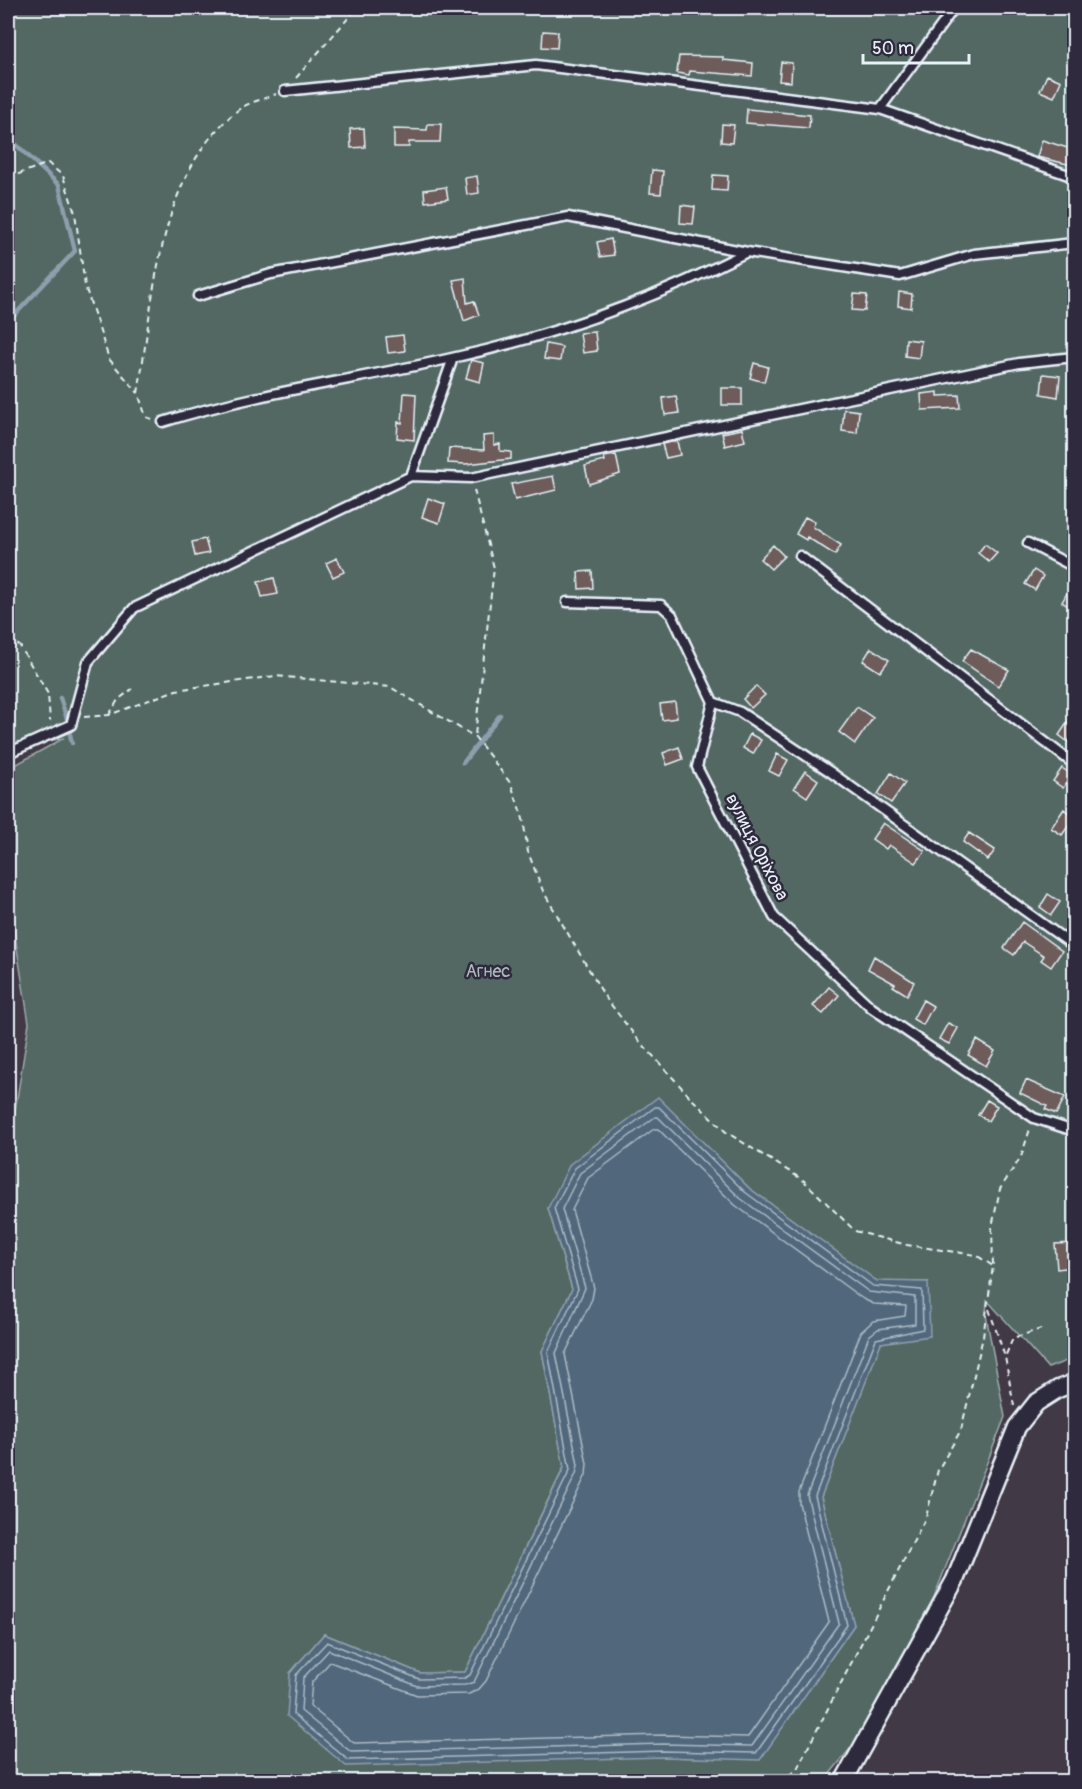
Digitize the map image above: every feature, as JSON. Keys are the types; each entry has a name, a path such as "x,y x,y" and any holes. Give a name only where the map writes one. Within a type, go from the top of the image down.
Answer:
{"street":[{"path":"843,1782 955,1580 1017,1427 1036,1403 1074,1383"}],"lane":[{"path":"880,109 954,8"},
{"path":"285,91 536,65 880,109 1074,177"},
{"path":"198,296 270,274 568,217 747,252 900,276 974,254 1074,243"},
{"path":"163,422 218,405 453,358 535,337 683,284 747,252"},
{"path":"8,753 51,736 70,725 88,662 134,608 411,476 471,478 1019,363 1074,357"},
{"path":"411,476 453,358"},
{"path":"1028,543 1074,567"},
{"path":"800,556 1074,764"},
{"path":"567,602 661,605 672,615 713,702 740,712 829,771 1074,946"},
{"name":"вулиця Оріхова","path":"713,702 698,767 774,917 872,1008 1034,1118 1074,1131"}],"path":[{"path":"138,393 164,236 179,190 201,149 239,109 285,91 357,8"},
{"path":"8,178 48,163 63,176 75,213 85,286 109,359 138,393 146,417 163,422"},
{"path":"471,478 494,568 475,736"},
{"path":"8,639 20,646 48,694 51,736"},
{"path":"73,718 109,715 176,690 275,676 390,687 475,736 512,784 524,819 528,852 543,891 605,997 636,1037 692,1099 726,1132 803,1180 855,1231 907,1245 976,1255 993,1266"},
{"path":"109,715 118,700 132,689"},
{"path":"781,1782 797,1769 926,1517 938,1470 961,1430 983,1337 993,1266 992,1227 1000,1190 1021,1157 1034,1118"},
{"path":"988,1305 1005,1357 1017,1427"},
{"path":"1005,1357 1013,1338 1041,1329"}],"green space":[{"name":"Агнес","path":"8,8 1074,8 1074,1358 1048,1368 987,1300 986,1315 1005,1417 934,1597 854,1744 824,1781 8,1781 8,1139 12,1130 29,1023 13,924 8,911 8,769 64,738 8,749","holes":["658,1098 749,1188 877,1282 928,1282 881,1342 821,1497 854,1625 760,1759 664,1757 290,1673 324,1634 420,1673 465,1672 564,1467 542,1351 572,1289 548,1208"]}],"water":[{"path":"658,1097 749,1188 877,1281 928,1282 930,1336 881,1343 821,1497 854,1625 760,1760 664,1757 346,1766 287,1716 290,1673 324,1634 420,1673 465,1672 564,1468 542,1351 572,1289 548,1208 570,1164"}],"building":[{"path":"543,31 558,32 557,48 542,47"},
{"path":"679,56 723,57 723,60 753,63 752,76 690,71 689,75 677,73"},
{"path":"781,62 792,63 791,82 779,81"},
{"path":"1047,75 1061,81 1054,97 1040,91"},
{"path":"747,109 810,115 809,128 746,123"},
{"path":"428,124 441,124 440,142 409,142 409,147 394,147 394,129 427,130"},
{"path":"722,124 734,125 732,143 721,142"},
{"path":"364,128 365,147 351,148 350,129"},
{"path":"1042,140 1074,150 1072,165 1037,157"},
{"path":"652,170 663,171 661,194 650,193"},
{"path":"713,175 728,176 727,191 712,190"},
{"path":"477,176 479,193 467,195 465,178"},
{"path":"446,187 448,199 425,202 424,190"},
{"path":"681,205 695,207 693,224 680,223"},
{"path":"611,239 614,255 600,257 597,242"},
{"path":"465,278 467,303 474,301 479,315 464,321 453,280"},
{"path":"899,292 912,294 911,308 898,306"},
{"path":"854,294 867,295 865,311 852,310"},
{"path":"595,332 597,351 583,353 580,333"},
{"path":"403,335 405,351 388,353 386,337"},
{"path":"906,339 921,341 919,358 905,356"},
{"path":"546,344 562,347 560,361 544,359"},
{"path":"471,360 484,363 480,382 466,378"},
{"path":"754,363 768,367 764,382 750,378"},
{"path":"1043,374 1060,376 1058,397 1041,394"},
{"path":"722,388 742,388 742,405 722,405"},
{"path":"938,392 938,396 959,395 960,408 922,410 921,394"},
{"path":"404,393 416,394 414,440 397,438 398,422 402,423"},
{"path":"676,396 679,413 665,415 663,398"},
{"path":"844,409 859,411 857,433 842,431"},
{"path":"742,429 745,441 725,446 722,433"},
{"path":"494,435 494,445 500,444 500,451 511,452 511,459 466,464 448,463 449,448 484,450 483,436"},
{"path":"677,441 680,455 666,458 662,444"},
{"path":"616,455 620,474 589,484 585,466 605,461 604,457"},
{"path":"553,476 556,490 515,500 511,484"},
{"path":"428,498 445,504 439,523 422,517"},
{"path":"805,517 815,522 813,527 841,545 835,555 807,537 806,540 796,534"},
{"path":"205,539 209,553 195,556 192,542"},
{"path":"985,544 997,553 989,562 978,553"},
{"path":"773,545 784,556 771,569 760,559"},
{"path":"337,558 344,572 333,577 326,563"},
{"path":"1034,570 1043,576 1035,590 1025,584"},
{"path":"592,571 593,588 579,589 578,572"},
{"path":"274,578 278,594 262,597 258,582"},
{"path":"1074,581 1074,610 1062,602"},
{"path":"871,648 889,660 880,672 863,661"},
{"path":"971,649 1009,670 998,686 962,661"},
{"path":"756,686 765,695 751,708 743,699"},
{"path":"675,702 677,718 662,720 660,704"},
{"path":"857,707 873,718 855,744 839,732"},
{"path":"1074,713 1074,732 1068,742 1059,735"},
{"path":"750,734 761,740 753,754 743,748"},
{"path":"679,747 683,759 667,765 663,753"},
{"path":"777,754 788,760 779,776 769,771"},
{"path":"1062,768 1072,775 1063,788 1053,781"},
{"path":"805,771 818,780 807,797 794,788"},
{"path":"891,773 905,783 891,803 878,794"},
{"path":"1064,809 1074,818 1062,835 1051,828"},
{"path":"883,823 925,851 916,863 889,845 886,849 872,839"},
{"path":"969,833 995,850 988,860 963,842"},
{"path":"1048,894 1060,902 1051,915 1040,907"},
{"path":"1022,922 1062,951 1051,967 1041,960 1044,956 1023,942 1014,955 1004,948"},
{"path":"874,956 914,982 907,995 893,986 895,984 868,969"},
{"path":"829,987 839,995 823,1014 813,1006"},
{"path":"923,1000 933,1006 923,1025 913,1019"},
{"path":"948,1023 958,1028 949,1044 939,1039"},
{"path":"977,1040 995,1051 986,1066 968,1055"},
{"path":"1026,1080 1065,1097 1056,1114 1045,1109 1047,1106 1020,1093"},
{"path":"987,1100 997,1106 988,1121 978,1115"},
{"path":"1074,1243 1074,1267 1057,1269 1055,1244"}],"waterway":[{"path":"8,88 12,8"},
{"path":"8,137 59,185 75,251 8,322"},
{"path":"60,698 67,719"},
{"path":"463,763 500,715"},
{"path":"69,730 72,743"}]}
